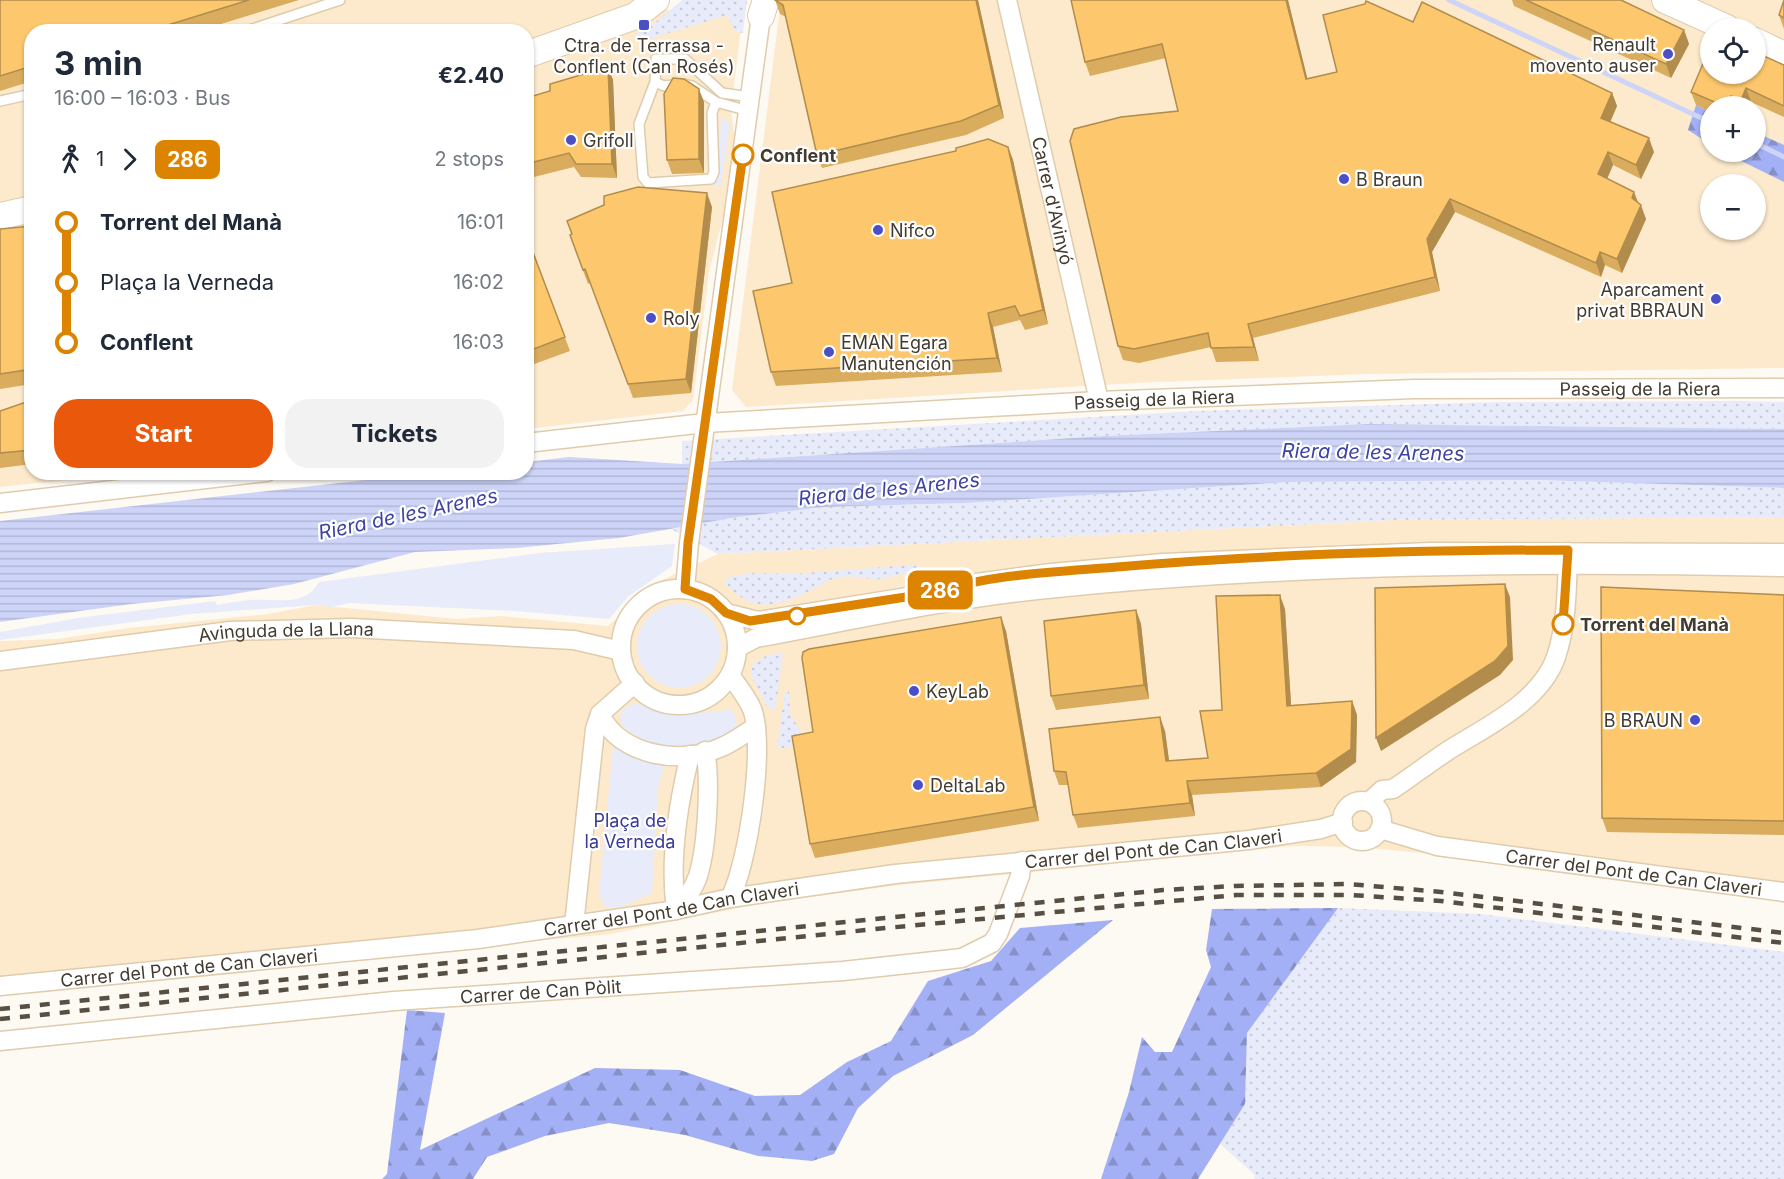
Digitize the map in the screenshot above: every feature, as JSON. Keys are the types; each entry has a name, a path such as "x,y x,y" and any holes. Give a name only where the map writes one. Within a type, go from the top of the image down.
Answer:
{"main road":[{"path":"534,52 635,16 656,0"},
{"path":"1665,0 1705,18"},
{"path":"1766,46 1784,55"},
{"path":"0,216 24,211"}],"street":[{"name":"Carrer d'Avinyó","path":"1007,0 1099,401"},
{"path":"685,589 688,543 762,6"},
{"name":"Passeig de la Riera","path":"534,442 705,423 1099,401 1414,389 1784,387"},
{"path":"0,503 198,480"},
{"path":"726,613 758,621 932,593 954,586 1051,573 1163,563 1430,552 1784,567"},
{"path":"737,648 756,638 943,603 1035,590 1157,579 1479,564 1568,557 1784,553"},
{"path":"1376,815 1358,801 1349,806 1342,822 1346,833 1360,840 1376,835 1376,815 1391,798 1393,789 1501,718 1527,698 1540,682 1555,659 1563,624 1568,557"},
{"path":"685,589 711,599 726,613 734,628 737,648 730,675 710,696 698,702 678,705 647,696 628,674 621,651 623,630 632,612 646,598 665,590 685,589"},
{"name":"Avinguda de la Llana","path":"0,661 230,631 352,628 574,640 621,651"},
{"name":"Avinguda de la Llana","path":"574,640 623,630"},
{"path":"730,675 752,710 758,742 749,825 738,884 730,898"},
{"path":"574,925 595,729 600,714 635,683"},
{"path":"600,714 607,729 656,756 698,753 723,747 756,727"},
{"path":"676,910 689,894 698,875 710,774 698,753"},
{"path":"676,910 672,884 684,779 698,753"},
{"name":"Carrer del Pont de Can Claveri","path":"1376,815 1437,846 1784,892"},
{"name":"Carrer del Pont de Can Claveri","path":"0,986 478,939 676,910 730,898 895,874 1249,840 1321,829 1342,822"},
{"name":"Carrer de Can Pòlit","path":"0,1041 394,1001 843,971 962,958 992,943 998,934 1020,876 1022,861"}],"lane":[{"path":"267,24 340,0"},
{"path":"716,102 712,113 714,172 711,179 648,183 643,177 639,124 656,82 656,59 686,59 723,93 750,104"},
{"path":"656,82 664,86 682,84 692,86 716,102 750,104"},
{"path":"0,101 24,96"}],"shaded area":[{"path":"0,0 658,0 681,21 719,8 743,13 731,109 735,141 730,190 709,272 693,400 683,411 534,428 534,24 24,24 24,480 66,480 0,487"},
{"path":"781,0 1784,0 1784,368 1364,374 1134,383 746,407 732,390"},
{"path":"1784,517 1784,898 1452,856 1359,847 1293,846 899,885 753,905 610,934 0,991 0,641 58,639 129,628 268,614 316,605 456,619 501,616 608,626 656,583 718,554 1392,520"}],"green space":[{"path":"682,0 747,0 743,33 735,31 727,15 639,42 635,34 656,22"},
{"path":"1696,105 1700,107 1700,138 1688,130"},
{"path":"721,117 730,123 721,186 713,186 718,179"},
{"path":"1766,137 1784,145 1784,182 1743,162 1766,162"},
{"path":"1500,402 1784,402 1784,429 1369,424 1103,436 682,464 682,441 1197,411"},
{"path":"1538,480 1784,488 1784,517 1392,520 718,554 671,529 737,517 825,507 964,503 1288,482"},
{"path":"675,544 672,566 629,596 609,619 515,611 349,603 331,607 315,605 191,614 0,640 0,632 78,618 215,601 217,605 250,600 298,599 306,596 319,582 540,553"},
{"path":"911,565 922,567 882,578 850,576 837,578 790,600 767,604 745,600 724,582 730,577 752,573 794,574"},
{"path":"679,604 695,607 709,616 718,630 721,646 718,662 709,676 695,685 679,688 663,685 649,676 640,662 637,646 640,630 649,616 663,607"},
{"path":"783,653 775,711 766,705 751,675 753,663 768,655"},
{"path":"789,691 790,715 809,743 777,749 785,692"},
{"path":"639,704 673,713 732,709 738,727 726,738 712,745 680,749 664,746 633,734 621,725 620,713 629,705"},
{"name":"Plaça de la Verneda","path":"613,747 658,761 664,767 658,788 652,893 621,907 605,907 599,894"},
{"path":"1338,908 1480,914 1784,952 1784,1179 1254,1179 1255,1175 1220,1144 1245,1104 1247,1033"},
{"path":"1338,908 1247,1033 1245,1104 1198,1179 1101,1179 1129,1092 1142,1037 1155,1052 1172,1052 1211,967 1206,950 1212,909"},
{"path":"1113,920 973,1035 893,1076 858,1108 834,1154 812,1161 758,1156 685,1135 609,1123 545,1136 487,1157 473,1179 382,1179 387,1174 407,1010 445,1013 420,1150 595,1068 680,1070 755,1096 800,1095 847,1062 891,1041 928,981 991,961 1020,928"}],"water":[{"name":"Riera de les Arenes","path":"1369,424 1784,429 1784,488 1538,480 1288,482 964,503 825,507 737,517 619,538 516,548 415,552 294,584 228,595 131,604 0,622 0,521 366,480 534,480 534,461 569,457 682,464 1103,436"}],"building":[{"path":"0,0 249,0 171,24 24,24 24,68 0,76"},
{"path":"775,0 976,0 999,105 961,121 817,155 783,5"},
{"name":"B Braun","path":"1071,0 1286,0 1306,79 1337,72 1323,15 1365,4 1366,1 1413,22 1422,2 1612,93 1601,118 1649,138 1636,165 1608,152 1598,174 1634,192 1632,198 1641,205 1617,259 1600,252 1596,263 1450,199 1427,239 1435,277 1248,324 1254,347 1211,348 1208,333 1134,349 1118,346 1070,141 1074,129 1121,117 1178,111 1162,44 1085,62"},
{"path":"1526,0 1621,0 1684,30 1666,64"},
{"path":"1784,0 1784,18 1779,15"},
{"path":"1766,57 1784,65 1784,106 1746,88 1743,96 1700,96 1691,92 1700,71 1700,84 1766,84"},
{"name":"Grifoll","path":"608,67 612,164 576,164 569,153 534,162 534,96 550,91 550,84"},
{"path":"673,78 684,79 699,89 699,159 667,160 664,94"},
{"path":"988,139 1008,147 1043,310 1020,316 1015,306 988,313 997,358 771,372 753,291 792,283 772,192 956,151 956,148"},
{"name":"Roly","path":"638,187 707,193 686,379 628,384 570,235 572,234 567,221 604,205 604,196"},
{"path":"24,227 24,370 0,374 0,229"},
{"path":"534,255 565,337 534,349"},
{"path":"24,403 24,451 0,453 0,411"},
{"path":"1505,584 1508,646 1495,661 1376,738 1375,588"},
{"name":"B BRAUN","path":"1601,587 1784,595 1784,821 1602,818"},
{"path":"1280,595 1287,706 1352,701 1351,749 1316,773 1187,781 1190,803 1073,815 1066,772 1054,771 1049,729 1160,717 1166,761 1208,758 1200,711 1222,710 1216,596"},
{"path":"1136,610 1144,685 1051,696 1044,621"},
{"path":"1001,617 1034,807 810,844 792,736 813,732 803,652 809,649"}],"waterway":[{"path":"1449,0 1700,117"},
{"path":"1766,148 1784,157"}],"railway":[{"path":"0,1009 1163,890 1235,886 1349,884 1441,892 1784,933"},
{"path":"0,1019 886,928 1236,895 1351,895 1441,901 1784,943"}],"bus line":[{"name":"286","path":"743,155 688,543 685,589 711,599 726,613 750,621 758,621 932,593 954,586 1051,573 1163,563 1430,552 1568,550 1563,624"}],"place":[{"name":"Ctra. de Terrassa - Conflent (Can Rosés)","path":"644,25"},
{"name":"Renault movento auser","path":"1668,54"},
{"name":"Grifoll","path":"571,140"},
{"name":"Conflent","path":"743,155"},
{"name":"B Braun","path":"1344,179"},
{"name":"Nifco","path":"878,230"},
{"name":"Aparcament privat BBRAUN","path":"1716,299"},
{"name":"Roly","path":"651,318"},
{"name":"EMAN Egara Manutención","path":"829,352"},
{"name":"Torrent del Manà","path":"1563,624"},
{"name":"KeyLab","path":"914,691"},
{"name":"B BRAUN","path":"1695,720"},
{"name":"DeltaLab","path":"918,785"}]}
